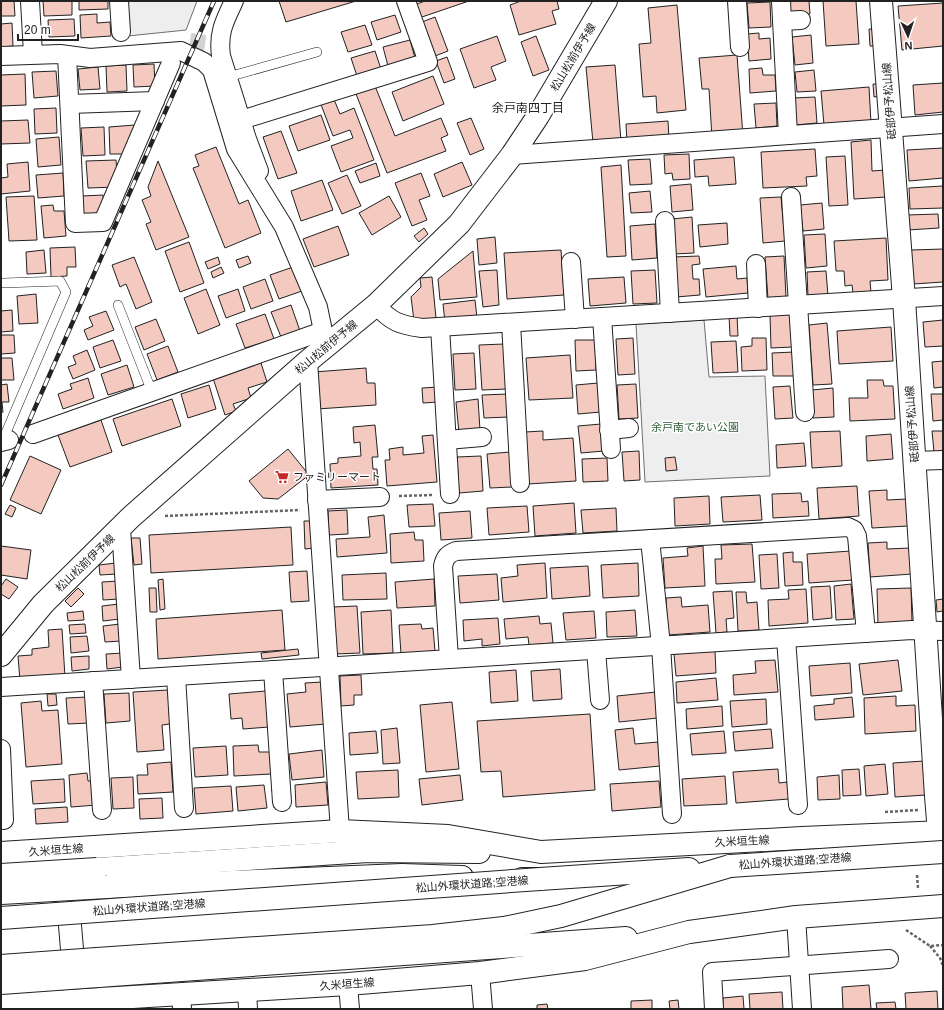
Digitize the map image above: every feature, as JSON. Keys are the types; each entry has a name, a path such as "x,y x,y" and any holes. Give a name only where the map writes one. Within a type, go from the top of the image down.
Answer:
{"main road":[{"name":"松山松前伊予線","path":"1,655 43,604 121,528 308,361 327,336 376,305 459,224 512,155 538,116 606,1"},
{"name":"砥部伊予松山線","path":"881,1 904,299 914,462 934,631 942,841"},
{"name":"久米垣生線","path":"1,853 340,831 448,836 541,852"},
{"name":"久米垣生線","path":"1,875 368,851 541,852 802,838 942,841"},
{"name":"松山外環状道路;空港線","path":"1,918 730,866 942,841"},
{"path":"74,973 66,878 79,856 143,844"},
{"path":"1,856 44,861 66,878"},
{"path":"1,966 433,936 504,928 561,916 730,866"},
{"path":"1,893 115,886 402,875 540,879"},
{"name":"久米垣生線","path":"1,983 580,942 689,932 796,917 943,906"},
{"name":"久米垣生線","path":"11,1006 115,1004 151,996 182,1002 248,1000 348,984 480,973 586,959 689,932"},
{"path":"74,973 98,987 151,996"},
{"path":"11,1006 51,992 74,973"}],"street":[{"path":"30,1 33,54"},
{"path":"119,1 121,32"},
{"path":"205,44 220,32 234,1"},
{"path":"241,120 428,62 406,1"},
{"path":"737,1 740,48"},
{"path":"781,1 788,136"},
{"path":"782,21 801,20"},
{"path":"64,54 74,48 178,40 205,44 228,77 241,120 274,210"},
{"path":"1,56 64,54 90,58 181,51 204,62 212,70 236,148 284,227 318,307 327,336 152,392 33,434"},
{"path":"64,54 70,104 75,223 103,222 171,63"},
{"path":"70,104 155,101"},
{"path":"512,155 943,124"},
{"path":"791,197 805,412"},
{"path":"665,220 670,314"},
{"path":"571,262 575,319"},
{"path":"756,264 758,308"},
{"path":"376,305 387,317 402,325 422,328 670,314 943,296"},
{"path":"602,317 610,449"},
{"path":"511,323 520,483"},
{"path":"440,327 450,494"},
{"path":"308,361 340,831"},
{"path":"609,430 629,428"},
{"path":"447,440 482,437"},
{"path":"914,462 943,460"},
{"path":"318,505 380,497"},
{"path":"449,659 443,566 444,559 448,554 456,551 848,527 854,530 857,536 866,633"},
{"path":"121,528 131,679"},
{"path":"650,539 661,646 672,814"},
{"path":"1,687 866,633 934,631"},
{"path":"786,638 798,805"},
{"path":"596,650 600,700"},
{"path":"273,670 282,802"},
{"path":"176,676 184,808"},
{"path":"93,681 102,810"},
{"path":"1,749 4,820"},
{"path":"796,917 802,1009"},
{"path":"714,1009 712,972 889,960"},
{"path":"480,973 482,1009"},
{"path":"348,984 350,1009"}],"lane":[{"path":"228,77 317,52"},
{"path":"4,283 60,281 66,292 4,441"},
{"path":"118,305 152,392"}],"path":[{"path":"380,497 450,494"},
{"path":"162,516 318,505"},
{"path":"930,946 940,958 943,966"}],"green space":[{"path":"126,1 197,1 186,30 128,36"},
{"name":"余戸南であい公園","path":"704,320 709,377 765,376 770,476 645,482 636,324"}],"building":[{"path":"1,1 14,1 15,16 1,16"},
{"path":"43,1 72,1 72,15 44,16"},
{"path":"79,1 108,1 108,9 79,10"},
{"path":"279,1 356,1 286,22"},
{"path":"425,1 469,1 419,18 414,5"},
{"path":"521,1 557,1 559,9 552,11 556,24 519,35 510,5"},
{"path":"789,1 809,1 810,14 790,15"},
{"path":"823,1 856,1 859,44 826,46"},
{"path":"770,2 771,27 749,28 747,3"},
{"path":"943,3 943,46 902,50 898,6"},
{"path":"677,5 686,110 657,113 656,96 643,97 639,44 651,43 648,8"},
{"path":"97,14 97,23 110,22 111,36 81,38 80,15"},
{"path":"395,15 401,32 377,40 371,22"},
{"path":"435,17 448,51 435,56 422,22"},
{"path":"74,19 75,36 49,37 48,20"},
{"path":"12,23 13,46 1,47 1,24"},
{"path":"365,25 372,45 348,52 341,32"},
{"path":"869,29 875,29 876,46 870,46"},
{"path":"759,33 759,39 770,38 771,59 749,61 747,34"},
{"path":"811,35 813,63 795,65 792,37"},
{"path":"497,36 506,61 491,67 496,80 474,88 460,49"},
{"path":"536,36 549,70 533,76 521,42"},
{"path":"410,40 415,58 388,66 383,47"},
{"path":"375,51 381,69 357,76 351,58"},
{"path":"737,55 743,136 712,138 709,89 702,89 699,58"},
{"path":"447,57 455,79 444,83 436,61"},
{"path":"154,64 155,86 134,87 133,65"},
{"path":"126,65 127,91 107,92 106,66"},
{"path":"615,65 621,141 593,143 586,67"},
{"path":"98,67 100,89 80,90 78,69"},
{"path":"762,68 763,75 775,75 776,91 750,93 749,69"},
{"path":"814,70 816,91 797,92 795,72"},
{"path":"56,71 58,96 34,98 32,72"},
{"path":"25,74 26,105 1,106 1,75"},
{"path":"433,76 444,104 403,121 392,92"},
{"path":"943,83 943,112 915,115 913,85"},
{"path":"873,84 879,84 880,96 874,97"},
{"path":"375,86 395,136 441,118 448,135 441,138 446,151 387,173 356,94"},
{"path":"869,87 871,123 824,125 821,91"},
{"path":"333,97 340,114 354,108 374,160 341,172 331,146 353,138 350,130 333,136 320,102"},
{"path":"815,97 817,123 795,125 793,98"},
{"path":"776,103 777,126 756,128 754,104"},
{"path":"56,108 57,133 35,134 34,109"},
{"path":"321,115 330,140 298,151 289,126"},
{"path":"471,118 484,149 470,155 457,123"},
{"path":"28,120 30,143 1,144 1,121"},
{"path":"668,121 669,139 627,142 626,124"},
{"path":"135,125 127,154 110,154 109,127"},
{"path":"104,127 105,155 83,156 81,128"},
{"path":"281,131 297,173 278,179 263,137"},
{"path":"59,137 61,165 38,167 36,139"},
{"path":"871,140 872,171 885,170 886,197 854,199 851,142"},
{"path":"216,147 239,204 248,200 261,233 225,248 193,168 199,166 195,155"},
{"path":"943,148 943,178 909,181 907,150"},
{"path":"815,149 817,176 806,177 807,186 763,188 761,152"},
{"path":"689,154 690,179 673,180 672,173 665,174 664,155"},
{"path":"845,156 848,205 829,206 826,157"},
{"path":"734,157 736,184 709,186 708,176 695,177 694,160"},
{"path":"650,159 652,184 630,185 628,160"},
{"path":"116,160 118,187 88,188 86,161"},
{"path":"158,161 189,237 156,250 146,224 151,222 142,200 151,196 148,187"},
{"path":"28,162 30,191 1,194 1,178 8,177 7,164"},
{"path":"462,162 472,185 443,197 434,174"},
{"path":"376,163 380,176 360,183 355,171"},
{"path":"621,165 626,256 607,257 601,167"},
{"path":"63,173 64,196 38,198 36,175"},
{"path":"421,173 430,196 419,200 427,220 412,226 395,183"},
{"path":"347,175 361,206 342,214 328,183"},
{"path":"322,180 333,210 301,221 291,191"},
{"path":"691,184 693,210 672,212 670,186"},
{"path":"943,186 943,208 910,209 909,188"},
{"path":"650,191 652,212 631,213 629,193"},
{"path":"103,195 104,214 83,215 82,196"},
{"path":"34,196 37,240 9,241 6,197"},
{"path":"389,196 401,217 372,235 359,213"},
{"path":"781,197 785,241 763,243 760,198"},
{"path":"822,203 824,229 803,231 800,205"},
{"path":"53,205 54,211 64,211 66,236 44,238 41,206"},
{"path":"938,214 939,228 908,230 907,215"},
{"path":"692,217 694,253 674,254 672,219"},
{"path":"727,223 728,244 700,247 698,225"},
{"path":"655,224 657,258 632,260 630,226"},
{"path":"338,226 349,255 314,267 303,239"},
{"path":"424,228 428,234 419,242 414,236"},
{"path":"825,234 827,266 806,268 804,235"},
{"path":"495,237 497,263 479,265 477,239"},
{"path":"886,238 888,280 870,281 871,292 853,293 852,285 845,286 844,271 836,271 834,241"},
{"path":"189,242 204,283 180,292 165,251"},
{"path":"75,247 76,267 67,267 67,276 51,277 50,248"},
{"path":"943,249 943,282 913,284 911,250"},
{"path":"44,250 46,273 27,274 26,252"},
{"path":"561,250 564,295 507,299 504,253"},
{"path":"473,251 477,297 440,300 438,279"},
{"path":"248,256 251,263 239,268 236,260"},
{"path":"699,256 700,264 692,265 693,279 699,279 700,295 676,297 673,257"},
{"path":"784,256 786,298 768,299 765,257"},
{"path":"134,257 152,302 136,309 126,284 120,287 112,265"},
{"path":"218,257 220,264 208,269 205,262"},
{"path":"736,266 737,279 747,278 748,293 706,297 703,269"},
{"path":"221,267 224,273 213,278 211,272"},
{"path":"293,267 302,291 279,299 270,275"},
{"path":"497,270 499,305 483,307 479,271"},
{"path":"655,270 657,303 633,304 631,271"},
{"path":"826,271 828,296 808,297 807,272"},
{"path":"432,277 436,318 414,321 411,297 421,287 420,278"},
{"path":"624,277 626,303 590,306 588,279"},
{"path":"265,279 273,301 251,309 243,287"},
{"path":"206,289 220,325 198,334 184,298"},
{"path":"238,289 245,311 226,318 218,296"},
{"path":"36,294 38,323 19,324 17,296"},
{"path":"475,300 477,318 445,322 443,304"},
{"path":"291,305 300,331 281,337 271,312"},
{"path":"12,310 13,331 1,332 1,311"},
{"path":"106,311 114,330 88,340 84,330 93,326 89,317"},
{"path":"265,314 274,339 245,348 236,324"},
{"path":"792,314 793,347 771,348 770,315"},
{"path":"729,315 737,315 738,336 730,336"},
{"path":"156,319 165,341 144,350 135,327"},
{"path":"943,320 943,346 925,347 923,322"},
{"path":"827,323 832,384 813,385 809,325"},
{"path":"891,327 893,361 839,364 837,331"},
{"path":"1,335 14,335 15,353 1,354"},
{"path":"633,338 635,374 618,375 616,339"},
{"path":"752,338 766,338 767,370 742,371 741,347 752,346"},
{"path":"113,340 121,361 100,368 93,347"},
{"path":"575,340 595,340 596,370 576,371"},
{"path":"736,341 738,372 713,373 711,342"},
{"path":"504,344 507,389 482,390 479,345"},
{"path":"168,346 178,372 157,380 147,354"},
{"path":"87,350 95,370 73,379 68,367 76,364 73,356"},
{"path":"794,352 795,376 773,376 772,353"},
{"path":"474,353 476,389 455,390 453,354"},
{"path":"570,355 573,398 529,400 526,358"},
{"path":"1,358 12,358 14,380 1,380"},
{"path":"943,361 943,387 934,388 932,362"},
{"path":"261,363 267,382 248,388 251,398 233,404 236,411 225,415 213,378"},
{"path":"127,365 134,387 108,395 101,374"},
{"path":"366,368 367,383 375,383 376,405 317,409 314,372"},
{"path":"88,378 94,398 63,409 58,394 72,389 70,384"},
{"path":"867,380 883,380 884,386 893,386 895,419 850,421 849,398 868,398"},
{"path":"598,383 601,412 578,414 576,385"},
{"path":"7,384 9,402 2,402 3,412 1,413 1,385"},
{"path":"636,384 638,418 619,419 617,385"},
{"path":"209,385 216,409 188,418 181,394"},
{"path":"790,386 793,418 775,419 773,387"},
{"path":"438,387 438,402 423,403 422,388"},
{"path":"833,388 834,417 813,418 812,390"},
{"path":"508,394 509,417 484,418 482,395"},
{"path":"931,394 943,394 943,420 933,421"},
{"path":"172,399 181,426 122,446 113,419"},
{"path":"478,399 480,430 459,433 456,402"},
{"path":"101,420 112,452 70,467 58,435"},
{"path":"601,424 604,451 581,453 578,426"},
{"path":"375,425 378,457 372,457 373,469 377,469 378,485 331,488 330,464 338,463 338,458 361,456 360,442 354,443 353,427"},
{"path":"543,431 543,440 573,438 576,481 528,484 525,432"},
{"path":"840,431 842,466 812,468 810,432"},
{"path":"932,431 943,431 943,451 934,452"},
{"path":"891,434 893,459 867,461 866,436"},
{"path":"433,435 437,482 387,486 385,460 390,460 389,449 403,447 403,455 424,453 422,436"},
{"path":"804,443 806,466 777,468 776,445"},
{"path":"288,449 309,475 278,499 263,498 249,481"},
{"path":"639,451 640,480 624,481 622,452"},
{"path":"510,452 512,487 490,488 487,454"},
{"path":"30,456 61,470 41,514 10,500"},
{"path":"481,456 483,491 459,493 457,457"},
{"path":"675,457 677,470 666,471 665,458"},
{"path":"607,458 608,481 583,482 582,459"},
{"path":"857,486 859,516 819,519 817,488"},
{"path":"887,490 887,500 907,499 908,526 872,528 869,491"},
{"path":"801,493 802,502 808,501 809,516 773,518 772,494"},
{"path":"760,495 762,520 723,522 721,497"},
{"path":"709,496 710,524 675,526 674,498"},
{"path":"574,503 576,533 535,536 533,506"},
{"path":"433,504 435,526 409,527 407,505"},
{"path":"10,505 16,508 12,517 5,514"},
{"path":"527,506 529,532 489,535 487,508"},
{"path":"616,508 617,531 583,533 581,510"},
{"path":"347,510 348,534 329,535 328,511"},
{"path":"470,511 472,538 441,540 439,513"},
{"path":"384,515 387,553 337,557 336,539 370,537 368,517"},
{"path":"304,521 313,521 314,548 305,549"},
{"path":"291,527 293,565 151,573 149,535"},
{"path":"414,532 415,540 423,540 424,561 391,563 390,534"},
{"path":"131,538 140,538 142,564 134,565"},
{"path":"887,542 887,549 910,548 912,574 870,577 868,543"},
{"path":"752,544 755,582 716,584 715,559 722,559 721,545"},
{"path":"1,546 31,550 27,579 1,575"},
{"path":"703,546 705,586 665,588 663,558 688,556 687,548"},
{"path":"851,551 853,580 809,583 807,554"},
{"path":"793,552 793,562 802,562 803,585 785,586 783,553"},
{"path":"777,554 779,588 761,589 759,555"},
{"path":"116,563 117,574 100,575 99,565"},
{"path":"545,563 547,598 503,602 501,578 518,576 517,565"},
{"path":"638,563 639,596 603,598 601,565"},
{"path":"588,566 590,596 552,599 550,568"},
{"path":"307,571 309,601 291,602 289,572"},
{"path":"386,573 387,599 343,600 342,575"},
{"path":"497,574 499,600 460,603 458,576"},
{"path":"6,579 18,587 9,599 1,594 1,586"},
{"path":"163,579 165,609 160,610 158,580"},
{"path":"434,579 435,606 397,608 395,582"},
{"path":"118,581 119,599 103,600 102,582"},
{"path":"851,584 854,619 836,620 834,586"},
{"path":"830,586 832,618 813,620 811,587"},
{"path":"78,588 84,594 71,607 65,601"},
{"path":"149,588 156,588 157,612 150,612"},
{"path":"911,588 912,622 878,624 877,589"},
{"path":"806,589 808,623 769,626 768,600 789,599 788,590"},
{"path":"732,591 734,618 726,619 727,632 716,633 713,592"},
{"path":"736,592 746,592 747,603 757,602 759,630 738,631"},
{"path":"681,597 682,607 708,605 710,632 668,635 666,598"},
{"path":"943,599 943,611 937,612 936,600"},
{"path":"119,604 120,619 103,621 102,606"},
{"path":"357,606 360,653 335,654 332,607"},
{"path":"282,610 285,650 158,659 156,619"},
{"path":"391,610 393,653 363,654 361,612"},
{"path":"635,610 637,636 607,637 606,612"},
{"path":"83,611 84,620 68,621 67,613"},
{"path":"594,611 596,638 566,640 563,613"},
{"path":"539,616 540,624 551,623 553,643 529,645 528,637 506,639 504,619"},
{"path":"498,618 500,644 482,646 482,639 464,641 463,620"},
{"path":"85,624 86,633 70,634 69,625"},
{"path":"120,624 121,641 105,642 103,626"},
{"path":"421,624 422,629 433,628 435,651 401,654 399,625"},
{"path":"62,629 65,677 20,681 18,656 32,655 32,649 49,647 48,630"},
{"path":"87,636 89,651 71,653 70,637"},
{"path":"298,649 299,655 262,659 261,653"},
{"path":"715,651 716,673 676,676 674,654"},
{"path":"123,653 123,667 107,669 106,654"},
{"path":"89,656 89,669 72,671 71,657"},
{"path":"775,660 778,692 734,695 733,675 756,673 755,661"},
{"path":"898,660 902,691 863,695 859,664"},
{"path":"850,663 852,693 811,696 809,666"},
{"path":"560,669 562,699 533,701 531,671"},
{"path":"516,670 518,701 491,703 489,672"},
{"path":"361,675 362,695 354,695 354,705 341,706 340,676"},
{"path":"716,678 718,700 677,703 676,682"},
{"path":"322,682 326,724 290,727 287,694 306,692 305,683"},
{"path":"168,690 170,724 162,725 164,750 137,752 133,692"},
{"path":"266,691 269,727 243,729 242,718 231,719 229,694"},
{"path":"656,692 658,718 619,722 617,696"},
{"path":"129,693 130,721 106,723 104,694"},
{"path":"47,694 56,694 57,705 48,706"},
{"path":"896,696 896,706 915,705 916,731 865,734 864,698"},
{"path":"87,697 89,723 68,724 66,698"},
{"path":"852,697 854,717 815,720 814,706 834,704 834,699"},
{"path":"766,699 767,724 732,727 730,701"},
{"path":"41,701 42,711 58,710 62,764 26,767 21,703"},
{"path":"452,702 459,769 426,772 420,705"},
{"path":"722,706 723,726 687,729 686,709"},
{"path":"590,714 595,790 503,797 501,771 481,772 477,721"},
{"path":"397,728 400,763 383,764 381,730"},
{"path":"633,728 635,744 658,742 660,766 619,770 615,730"},
{"path":"771,729 773,748 735,751 733,732"},
{"path":"376,731 378,753 350,755 349,733"},
{"path":"724,731 726,753 692,755 690,734"},
{"path":"258,745 259,752 270,752 271,774 234,776 233,746"},
{"path":"226,746 228,775 195,777 193,748"},
{"path":"322,750 324,777 292,780 289,754"},
{"path":"924,761 926,795 895,797 893,763"},
{"path":"171,762 173,792 138,794 137,775 148,775 147,764"},
{"path":"885,764 888,794 866,796 864,766"},
{"path":"778,769 779,783 787,782 789,799 736,803 733,772"},
{"path":"859,769 861,795 843,796 842,770"},
{"path":"398,770 399,797 358,799 356,772"},
{"path":"87,773 88,781 95,781 97,805 71,807 69,775"},
{"path":"460,775 463,800 422,805 419,779"},
{"path":"839,775 840,799 818,800 817,777"},
{"path":"725,776 727,804 684,806 682,779"},
{"path":"133,777 134,808 113,809 111,778"},
{"path":"64,779 65,802 33,804 31,781"},
{"path":"659,781 661,807 612,811 610,784"},
{"path":"326,782 328,805 296,807 295,785"},
{"path":"264,785 267,808 238,811 236,787"},
{"path":"231,786 233,811 196,814 194,788"},
{"path":"162,798 163,818 140,819 139,799"},
{"path":"67,807 68,822 36,824 35,809"},
{"path":"869,985 871,1009 843,1009 842,987"},
{"path":"937,991 938,1009 906,1009 905,993"},
{"path":"782,992 783,1009 750,1009 749,994"},
{"path":"743,996 744,1009 723,1009 723,998"},
{"path":"652,1000 652,1009 631,1009 631,1001"},
{"path":"678,1000 679,1009 670,1009 669,1001"},
{"path":"895,1002 896,1009 877,1009 876,1003"},
{"path":"547,1004 548,1009 537,1009 537,1005"}],"tunnel":[{"path":"190,42 205,44"}],"railway":[{"path":"1,485 214,1"}],"place":[{"name":"ファミリーマート","path":"282,477"}],"district":[{"name":"余戸南四丁目","path":"528,108"}]}
